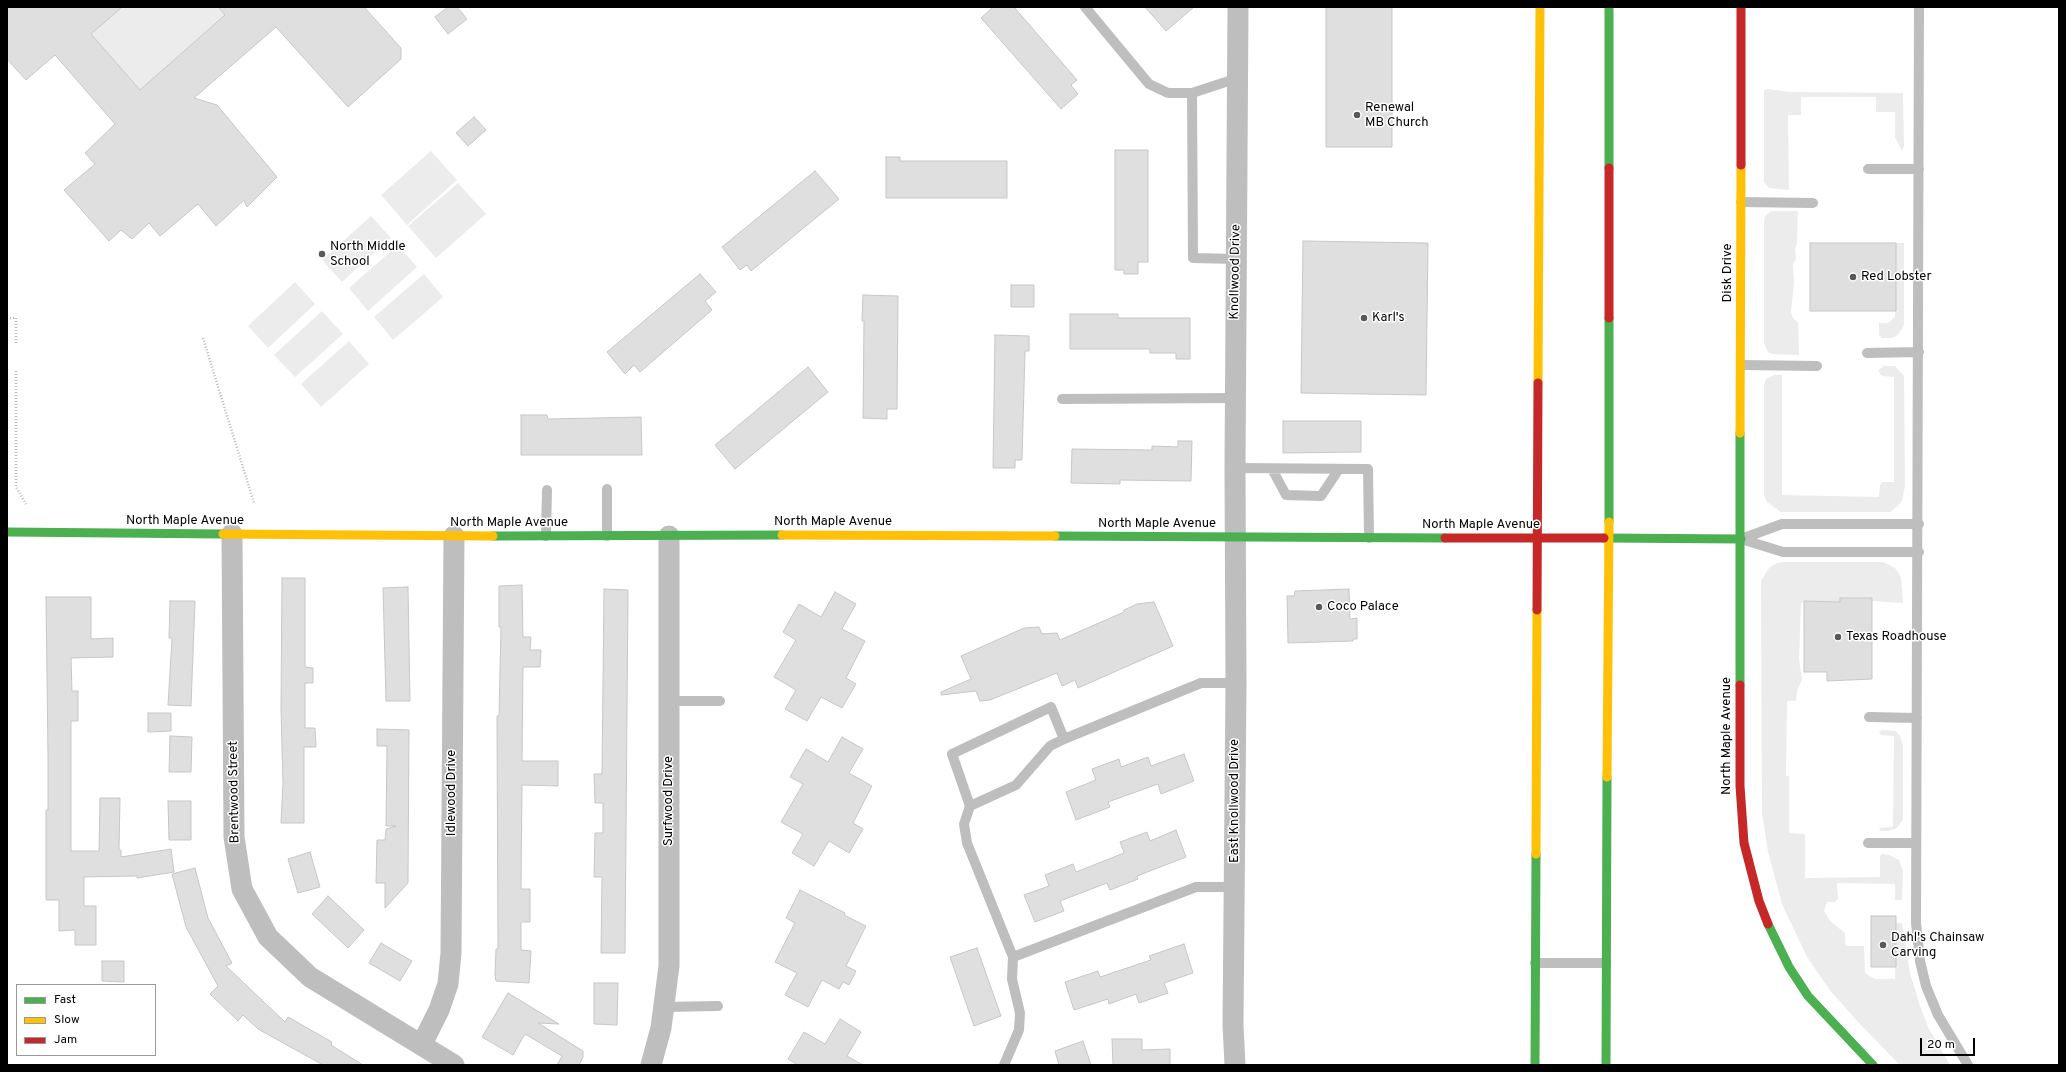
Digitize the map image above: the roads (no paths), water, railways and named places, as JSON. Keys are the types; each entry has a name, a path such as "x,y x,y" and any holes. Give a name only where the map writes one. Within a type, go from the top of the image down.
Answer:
{"main road":[{"path":"1535,1065 1540,7"},
{"path":"1606,1064 1607,607 1609,469 1609,7"},
{"name":"Disk Drive","path":"1740,539 1741,7"},
{"name":"North Maple Avenue","path":"7,532 454,536 949,535 1235,538 1740,539 1741,821 1750,870 1773,937 1788,967 1808,996 1873,1065"}],"street":[{"name":"Knollwood Drive","path":"1235,538 1238,7"},
{"name":"Brentwood Street","path":"232,534 234,837 242,888 268,937 310,976 454,1065"},
{"name":"Idlewood Drive","path":"422,1044 439,1010 446,991 451,953 454,536"},
{"name":"Surfwood Drive","path":"651,1065 661,1028 669,966 669,536"},
{"name":"East Knollwood Drive","path":"1235,538 1236,683 1233,1024 1235,1065"}],"lane":[{"path":"1085,7 1149,84 1168,93 1192,93 1238,78"},
{"path":"1919,7 1919,552 1915,910 1920,961 1926,986 1938,1015 1968,1065"},
{"path":"1192,93 1194,258 1236,259"},
{"path":"1868,169 1919,169"},
{"path":"1741,202 1812,203"},
{"path":"1867,353 1919,352"},
{"path":"1741,365 1817,366"},
{"path":"1062,399 1235,398"},
{"path":"1235,468 1368,469 1369,538"},
{"path":"1272,469 1286,495 1321,496 1339,469"},
{"path":"607,489 607,536"},
{"path":"546,536 547,490"},
{"path":"1740,539 1782,524 1919,524"},
{"path":"1740,539 1783,552 1919,552"},
{"path":"970,806 1016,785 1050,746 1064,739 1201,683 1236,683"},
{"path":"669,701 720,701"},
{"path":"1004,1065 1019,1030 1020,1013 1012,978 1013,957 967,842 964,824 970,806 952,754 1051,707 1064,739"},
{"path":"1869,717 1917,718"},
{"path":"1868,843 1916,843"},
{"path":"1013,957 1196,886 1234,887"},
{"path":"1535,963 1606,963"},
{"path":"664,1007 718,1006"}],"place":[{"name":"Renewal MB Church","path":"1357,115"},
{"name":"North Middle School","path":"322,254"},
{"name":"Red Lobster","path":"1853,277"},
{"name":"Karl's","path":"1364,318"},
{"name":"Coco Palace","path":"1319,607"},
{"name":"Texas Roadhouse","path":"1838,637"},
{"name":"Dahl's Chainsaw Carving","path":"1883,945"}]}
